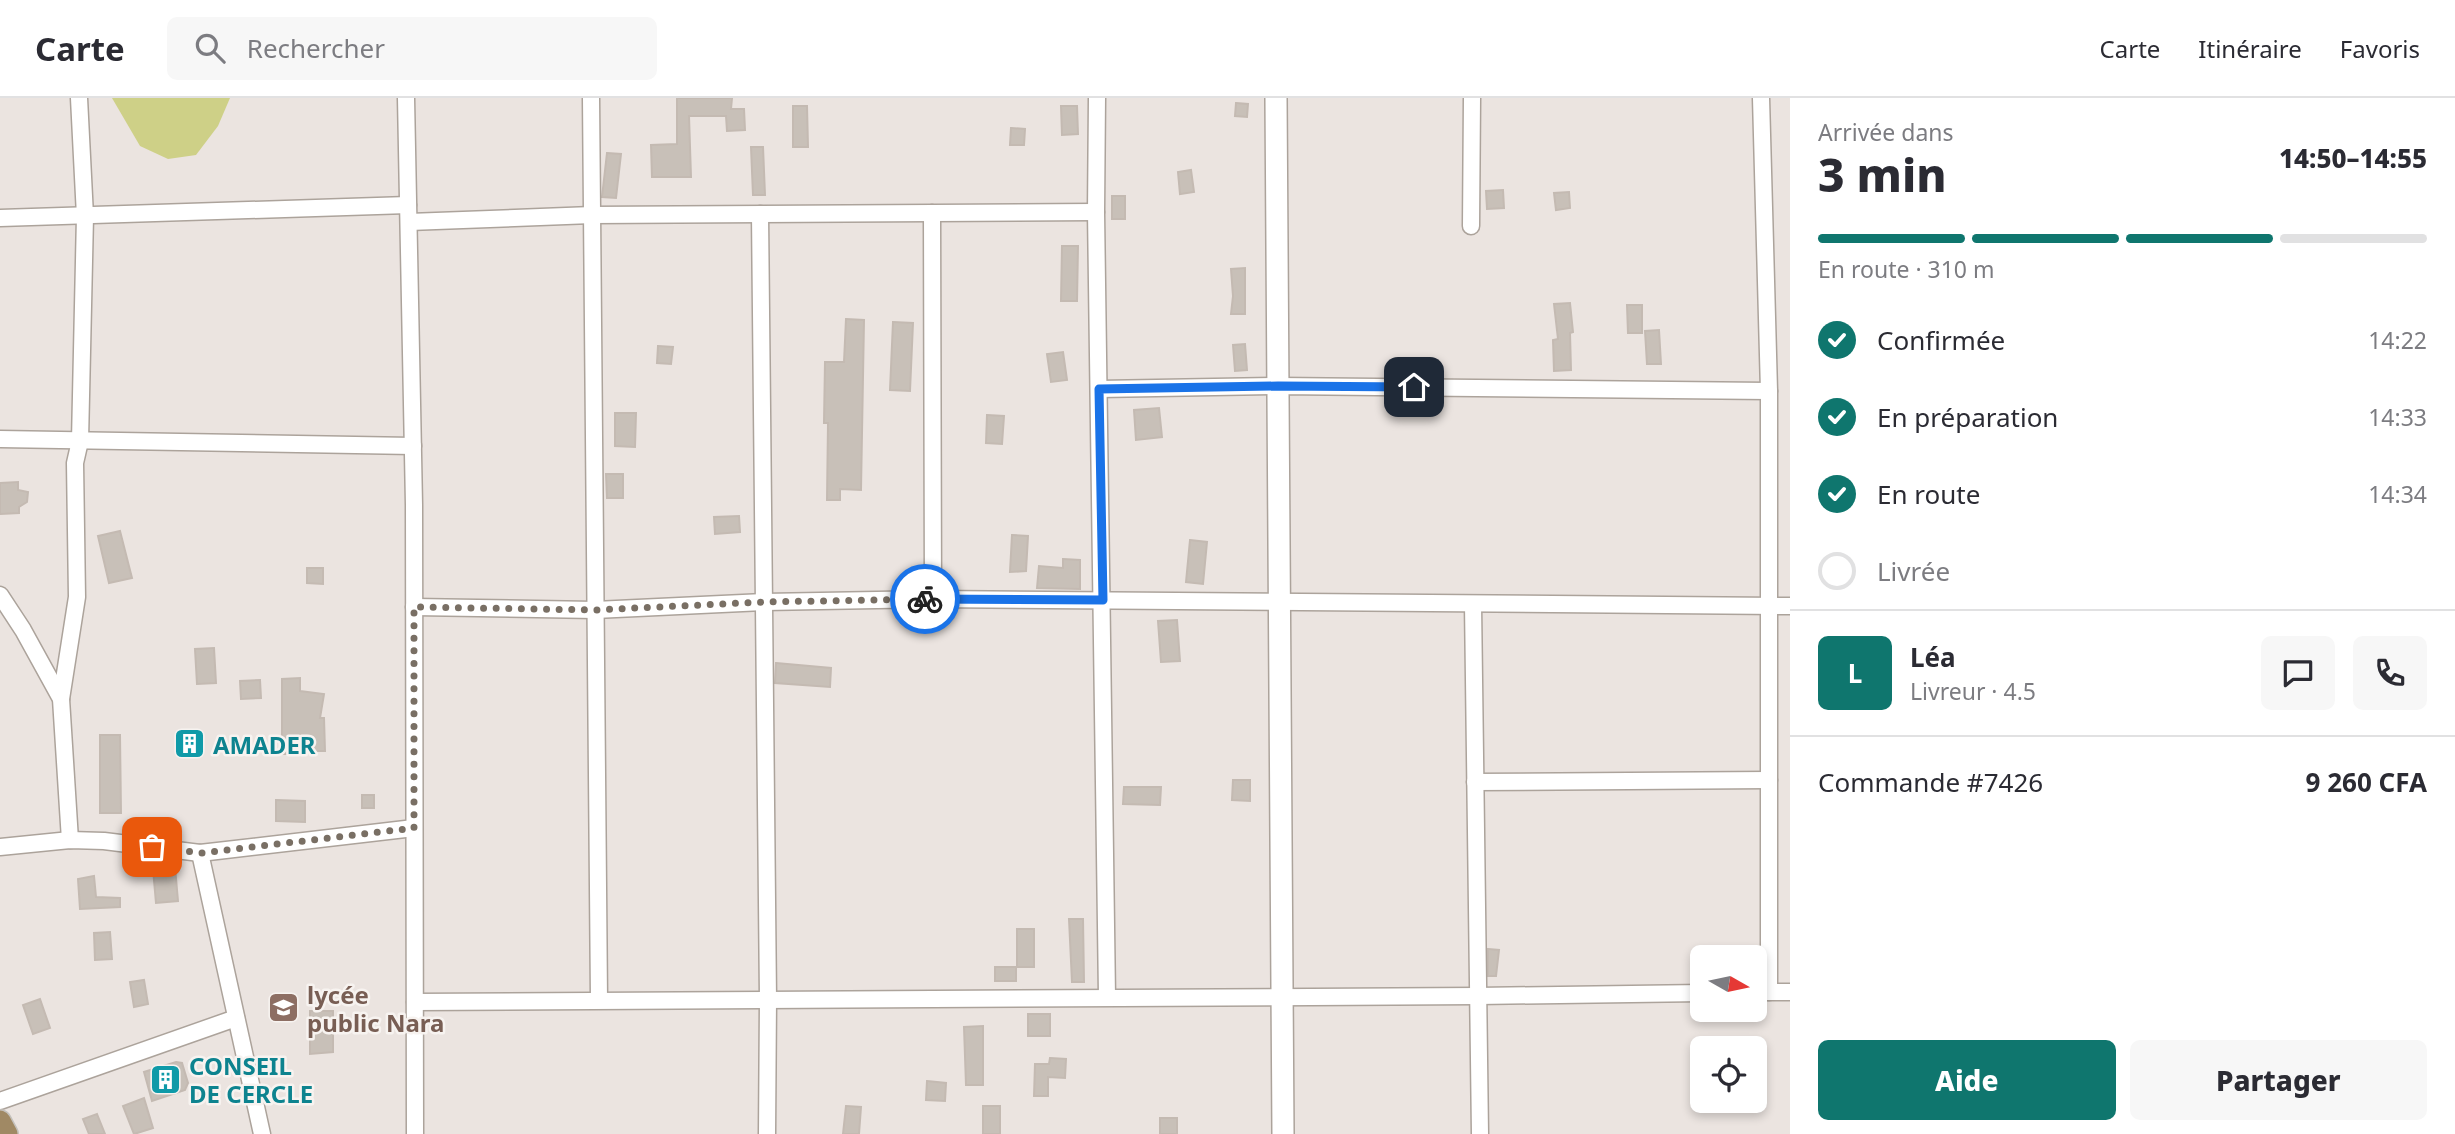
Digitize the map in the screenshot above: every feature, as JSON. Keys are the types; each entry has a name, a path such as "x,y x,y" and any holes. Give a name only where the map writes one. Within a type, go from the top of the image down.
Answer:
{"main road":[{"path":"0,1121 7,1134"}],"street":[{"path":"70,840 61,699 77,597 75,463 80,441 85,216 79,98"},
{"path":"407,98 413,446 415,1134"},
{"path":"591,98 599,1000"},
{"path":"1097,98 1096,212 1107,997"},
{"path":"1276,98 1283,1134"},
{"path":"1471,226 1472,98"},
{"path":"1761,98 1769,391 1769,780 1764,945"},
{"path":"0,218 1096,212"},
{"path":"932,213 933,599"},
{"path":"760,214 767,1134"},
{"path":"1099,389 1278,386 1769,391"},
{"path":"0,439 413,446"},
{"path":"0,596 23,630 61,699"},
{"path":"414,607 595,610 764,602 933,599 1790,606"},
{"path":"1473,604 1480,1134"},
{"path":"0,622 23,630"},
{"path":"1475,782 1769,780"},
{"path":"0,847 70,840 104,841 201,853 414,828"},
{"path":"201,853 262,1134"},
{"path":"1768,992 1790,992"},
{"path":"415,1002 1690,993"},
{"path":"0,1101 236,1018"}],"shaded area":[{"path":"112,98 230,98 218,126 196,155 168,159 140,146"}],"building":[{"path":"677,98 732,98 731,109 744,109 745,130 727,131 726,116 689,116 691,177 652,177 651,145 677,144"},
{"path":"1236,103 1248,104 1247,117 1235,116"},
{"path":"793,106 807,106 808,147 793,147"},
{"path":"1061,106 1077,106 1078,134 1062,135"},
{"path":"1011,128 1025,129 1024,145 1010,145"},
{"path":"751,147 763,147 765,195 753,195"},
{"path":"607,153 621,154 616,198 602,197"},
{"path":"1191,170 1194,192 1180,194 1178,172"},
{"path":"1503,190 1504,208 1487,209 1486,191"},
{"path":"1569,192 1570,208 1556,210 1554,193"},
{"path":"1112,196 1125,196 1125,219 1112,219"},
{"path":"1062,246 1078,246 1077,301 1061,301"},
{"path":"1245,268 1245,314 1231,314 1231,269"},
{"path":"1570,303 1573,332 1570,333 1571,370 1554,371 1553,340 1558,339 1554,304"},
{"path":"1627,305 1642,305 1642,333 1628,333"},
{"path":"846,319 864,320 861,490 840,489 840,500 827,500 828,423 824,423 825,362 844,362"},
{"path":"893,322 913,323 910,391 890,390"},
{"path":"1659,330 1661,364 1647,364 1645,331"},
{"path":"1245,344 1247,370 1235,371 1233,345"},
{"path":"658,346 673,347 671,364 657,363"},
{"path":"1063,352 1067,380 1051,382 1047,354"},
{"path":"1159,408 1162,437 1136,440 1134,410"},
{"path":"615,413 636,413 635,447 615,446"},
{"path":"987,415 1004,416 1002,444 986,443"},
{"path":"606,474 623,474 623,498 607,498"},
{"path":"18,482 18,490 28,492 27,502 19,507 19,513 0,514 0,483"},
{"path":"739,516 740,532 715,534 714,517"},
{"path":"120,531 132,578 109,583 98,536"},
{"path":"1012,535 1028,536 1026,571 1010,572"},
{"path":"1190,540 1207,542 1203,584 1186,582"},
{"path":"1063,559 1080,560 1080,589 1037,588 1039,566 1063,568"},
{"path":"307,568 323,568 323,584 307,583"},
{"path":"1177,620 1180,661 1161,662 1158,621"},
{"path":"214,648 216,683 197,684 195,649"},
{"path":"776,663 831,668 830,687 775,683"},
{"path":"300,678 300,691 324,694 320,718 324,718 325,751 282,754 282,679"},
{"path":"260,680 261,698 241,699 240,681"},
{"name":"AMADER","path":"199,731 201,755 181,757 179,733"},
{"path":"100,735 120,735 121,813 100,813"},
{"path":"1233,780 1250,780 1250,801 1232,800"},
{"path":"1124,787 1161,787 1160,805 1123,804"},
{"path":"362,795 374,795 374,808 362,808"},
{"path":"276,800 305,801 305,822 276,821"},
{"path":"175,867 178,901 156,903 153,869"},
{"path":"94,876 96,897 120,898 120,907 80,909 78,879"},
{"path":"1069,919 1083,919 1084,982 1072,982"},
{"path":"1017,929 1034,929 1034,967 1017,967"},
{"path":"110,932 112,959 95,960 94,933"},
{"path":"1488,949 1499,950 1496,976 1488,976"},
{"path":"995,967 1016,967 1016,981 995,981"},
{"path":"144,980 148,1004 134,1007 130,982"},
{"path":"40,999 50,1028 33,1034 23,1005"},
{"path":"310,1011 333,1011 333,1052 310,1054"},
{"path":"1028,1014 1050,1014 1050,1036 1028,1036"},
{"path":"983,1026 983,1085 966,1085 964,1027"},
{"path":"1050,1058 1066,1059 1065,1078 1048,1077 1048,1096 1034,1096 1035,1064 1049,1064"},
{"name":"CONSEIL DE CERCLE","path":"176,1062 182,1063 188,1083 185,1090 152,1101 144,1072"},
{"path":"927,1081 946,1083 945,1101 926,1100"},
{"name":"CONSEIL DE CERCLE","path":"144,1098 153,1128 134,1134 123,1106"},
{"path":"846,1106 861,1107 859,1134 843,1134"},
{"path":"983,1106 1000,1106 1000,1134 983,1134"},
{"path":"97,1114 105,1134 89,1134 83,1119"},
{"path":"1160,1118 1177,1118 1177,1134 1160,1134"}],"way so far":[{"path":"152,847 201,853 414,828 414,607 595,610 764,602 925,599"}],"place":[{"name":"AMADER","path":"190,744"},
{"name":"lycée public Nara","path":"284,1008"},
{"name":"CONSEIL DE CERCLE","path":"166,1079"}],"route":[{"path":"925,599 1103,600 1099,389 1414,387"}]}
